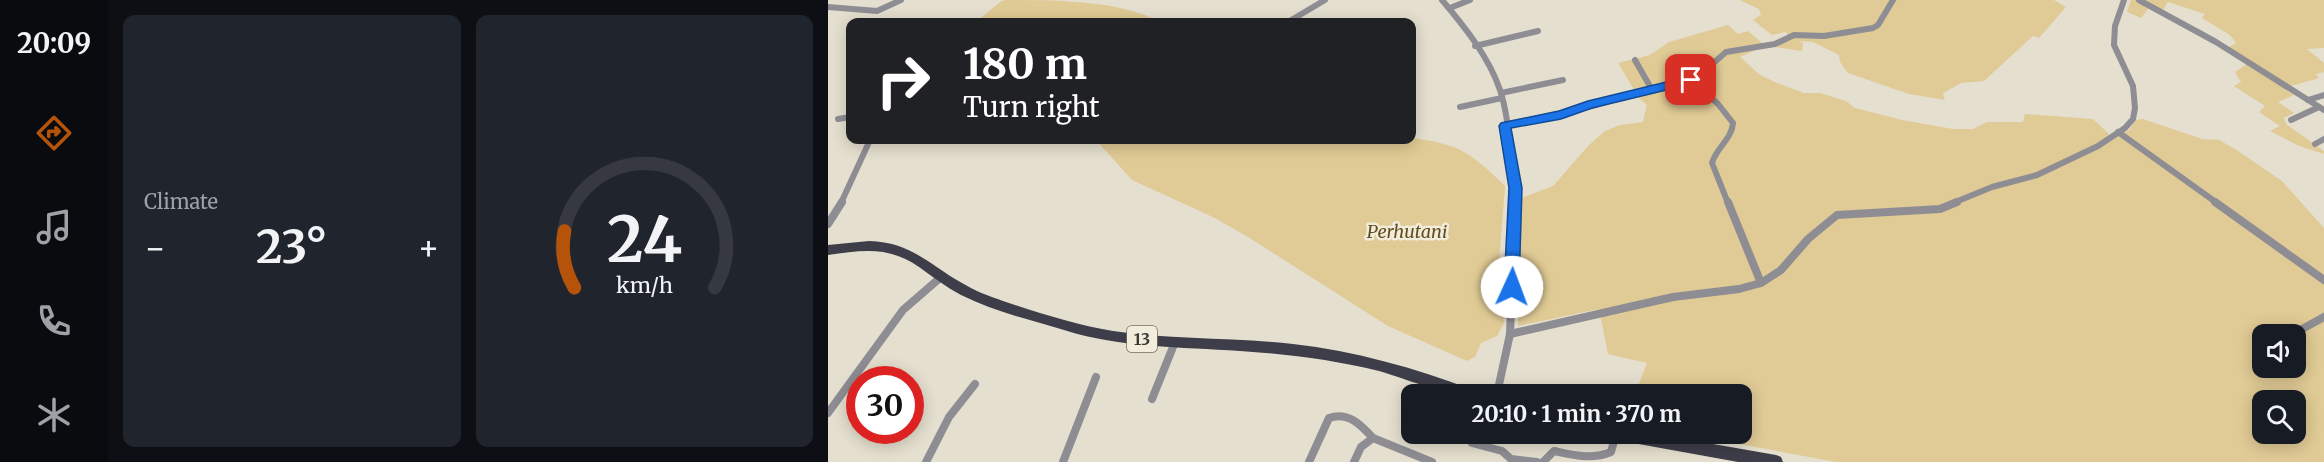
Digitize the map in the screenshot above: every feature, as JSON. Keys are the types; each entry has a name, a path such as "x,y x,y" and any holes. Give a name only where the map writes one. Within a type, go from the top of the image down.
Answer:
{"highway":[{"name":"13","path":"828,250 873,246 901,250 940,277 974,295 1064,326 1111,336 1268,347 1334,357 1419,375 1442,384"},
{"path":"1677,444 1776,462"}],"street":[{"path":"828,7 877,11 901,0"},
{"path":"1295,18 1325,0"},
{"path":"1442,0 1450,8 1491,70 1501,96 1516,205 1510,334 1499,384"},
{"path":"1450,8 1470,0"},
{"path":"1693,81 1726,52 1775,44 1794,35 1824,36 1873,28 1881,22 1893,0"},
{"path":"1510,334 1673,297 1739,289 1761,283 1781,270 1808,239 1837,214 1952,206 1980,191 2037,175 2098,146 2133,119 2135,108 2133,86 2114,45 2115,26 2124,0"},
{"path":"2139,0 2216,42 2321,108"},
{"path":"1475,46 1538,31"},
{"path":"1635,60 1652,90"},
{"path":"1460,107 1563,80"},
{"path":"1505,126 1552,117 1588,105 1682,81 1693,81 1718,104 1733,123 1732,134 1713,154 1712,163 1761,283"},
{"path":"2308,100 2324,95"},
{"path":"2291,120 2321,108"},
{"path":"838,119 846,118"},
{"path":"2118,132 2324,280"},
{"path":"2315,144 2324,139"},
{"path":"828,224 841,203 868,144"},
{"path":"828,413 903,310 940,277"},
{"path":"2306,327 2324,317"},
{"path":"1152,399 1175,342"},
{"path":"1063,462 1095,377"},
{"path":"926,462 948,417 975,384"},
{"path":"1310,462 1329,418 1333,416 1345,417 1359,423 1373,438 1432,462"},
{"path":"1354,462 1361,447 1373,438"},
{"path":"1476,444 1502,451 1511,459 1537,462"},
{"path":"1543,462 1554,451 1584,458 1605,456 1611,452 1613,444"}],"green space":[{"path":"1005,0 1065,1 1106,5 1151,18 981,18"},
{"path":"1740,0 2054,0 2066,7 2039,38 2033,36 1984,81 1961,83 1943,93 1945,100 1909,94 1848,73 1840,62 1839,55 1813,42 1800,41 1803,43 1802,51 1768,46 1791,37 1785,32 1772,35 1753,20 1761,15 1759,9"},
{"path":"2131,0 2324,0 2324,48 2307,49 2324,63 2324,72 2316,74 2319,78 2284,88 2294,95 2278,102 2294,113 2284,118 2286,124 2324,151 2324,154 2299,146 2270,131 2280,126 2259,112 2265,106 2234,86 2241,82 2235,72 2247,64 2226,49 2236,43 2230,35 2202,18 2205,14 2168,2 2163,10 2149,8 2141,18 2127,12"},
{"path":"1728,25 1738,34 1748,31 1762,43 1762,47 1740,57 1760,75 1804,93 1820,93 1846,101 1855,108 1902,120 1953,129 1973,129 1987,122 2023,122 2025,114 2093,119 2113,138 2129,130 2136,120 2143,119 2202,139 2219,140 2235,149 2282,181 2324,228 2324,462 1836,462 1739,444 1752,444 1752,384 1639,384 1647,363 1608,354 1599,309 1518,326 1521,198 1553,186 1589,145 1605,131 1620,125 1643,122 1647,105 1639,98 1618,63 1650,55 1669,42"},
{"name":"Perhutani","path":"1416,138 1454,147 1483,165 1505,186 1499,263 1504,323 1497,336 1481,343 1475,357 1467,361 1388,326 1215,218 1132,180 1100,144 1416,144"}],"route":[{"path":"1512,287 1515,188 1505,126 1561,115 1588,105 1691,80"}]}
